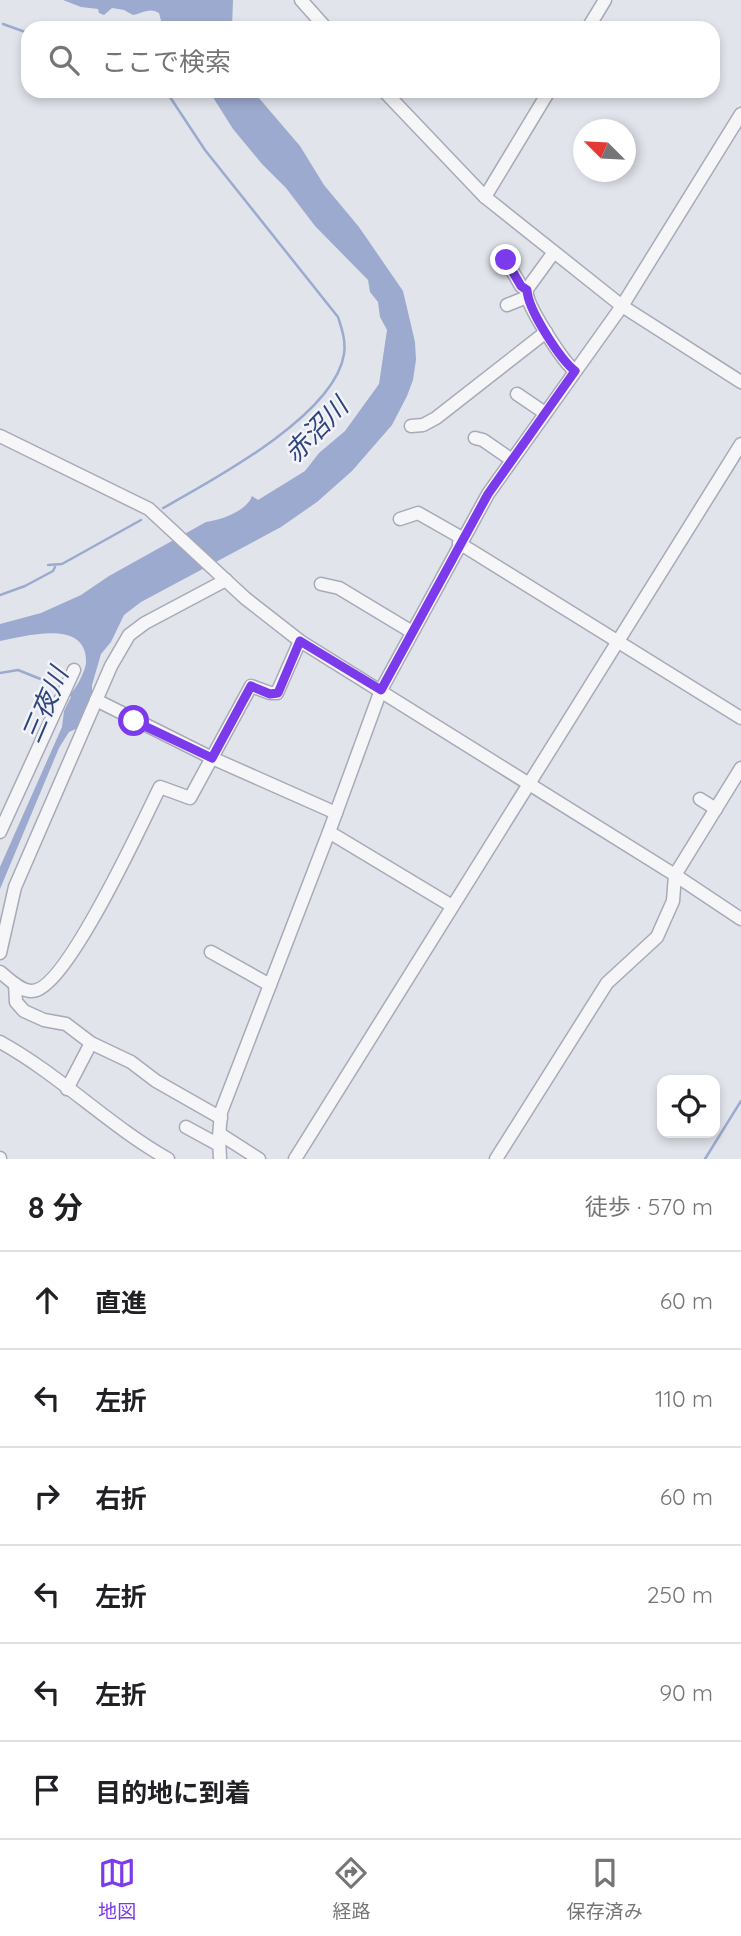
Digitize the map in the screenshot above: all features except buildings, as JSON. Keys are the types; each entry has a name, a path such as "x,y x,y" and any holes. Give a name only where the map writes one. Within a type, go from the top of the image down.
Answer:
{"street":[{"path":"301,0 320,21"},
{"path":"592,21 605,0"},
{"path":"391,98 485,197 622,306 741,382"},
{"path":"485,197 545,98"},
{"path":"220,1159 221,1112 381,690 488,494 622,306 741,114"},
{"path":"507,306 527,294 554,251"},
{"path":"506,260 546,332 575,371"},
{"path":"411,426 424,425 436,418 546,332"},
{"path":"517,394 545,413"},
{"path":"0,436 139,502 167,524 271,620 300,641 676,875 741,919"},
{"path":"475,438 483,440 512,460"},
{"path":"295,1159 741,444"},
{"path":"400,519 418,513 741,718"},
{"path":"226,580 145,623 129,635 111,666 15,887 0,953 0,974 32,991 40,989 53,978 83,938 160,787 190,798 251,686 270,694 278,693 300,641"},
{"path":"321,583 339,587 412,632"},
{"path":"0,832 74,670"},
{"path":"96,701 212,758 336,813"},
{"path":"496,1159 602,990 657,937 673,901 676,875 741,768"},
{"path":"700,799 716,809"},
{"path":"329,832 452,906"},
{"path":"211,952 270,985"},
{"path":"15,984 16,1002 24,1011 44,1020 62,1022 91,1043 131,1062 156,1081 221,1118"},
{"path":"0,1042 46,1069 67,1089 141,1144 168,1159"},
{"path":"67,1089 91,1043"},
{"path":"186,1126 260,1159"}],"water":[{"path":"63,0 233,0 232,21 161,21 156,11 149,10 133,15 112,8 104,15 99,13 98,9 81,7"},
{"path":"213,98 259,98 300,146 324,185 359,227 403,291 415,342 413,380 392,425 352,471 317,502 281,527 141,602 124,615 111,642 101,654 92,685 92,695 78,728 69,732 59,748 0,889 0,867 62,727 64,711 71,697 69,695 79,681 86,663 84,649 77,640 67,635 39,634 0,641 0,624 41,613 81,595 109,576 206,522 226,517 239,510 252,496 258,500 305,471 319,453 345,431 379,384 387,330 380,317 378,302 370,292 368,280 315,226 286,188 233,129"}],"waterway":[{"path":"3,24 21,30"},
{"name":"赤沼川","path":"163,508 240,463 296,422 319,400 336,377 344,354 338,317 205,150 171,98"},
{"path":"48,565 62,564 141,520"},
{"path":"0,595 25,586 53,571 55,567"},
{"name":"三夜川","path":"0,673 18,670 43,680"},
{"path":"705,1159 741,1101"}],"route":[{"path":"134,721 212,758 251,686 270,694 278,693 300,641 381,690 488,494 575,371 546,332 527,297 527,290 521,286 506,260"}]}
